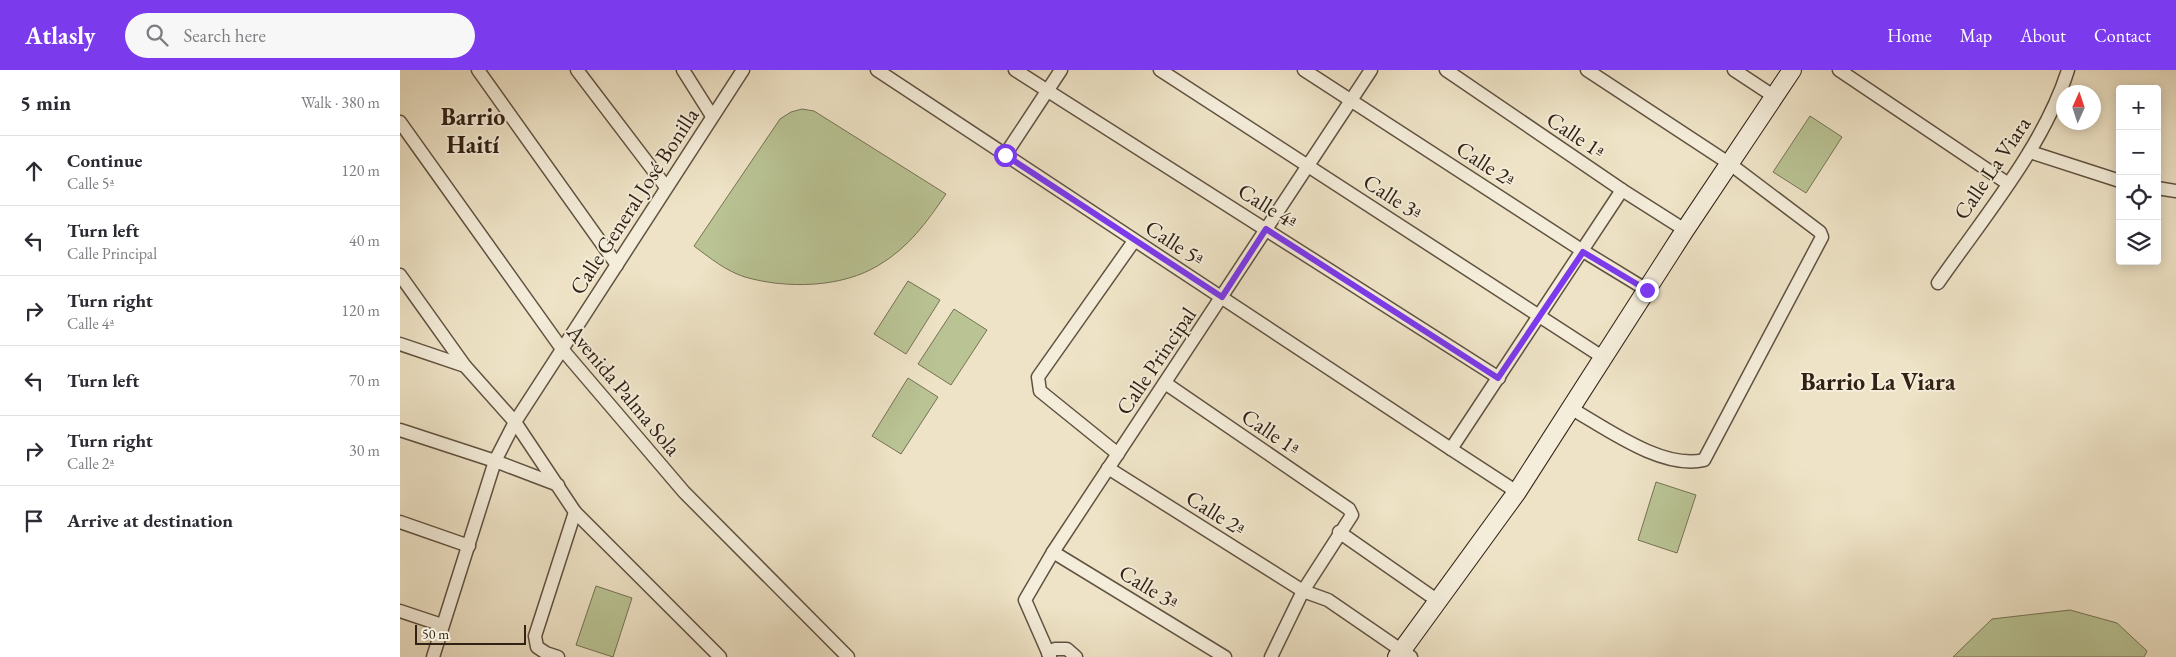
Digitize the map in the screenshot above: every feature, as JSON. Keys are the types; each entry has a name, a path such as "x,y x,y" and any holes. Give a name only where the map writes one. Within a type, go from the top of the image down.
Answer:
{"street":[{"path":"478,70 616,264"},
{"path":"577,70 666,187"},
{"path":"683,70 712,116"},
{"name":"Calle General José Bonilla","path":"434,657 442,625 495,461 515,422 743,70"},
{"name":"Calle 5ª","path":"877,70 1517,492"},
{"name":"Calle 4ª","path":"1014,70 1498,378"},
{"path":"1005,155 1061,70"},
{"name":"Calle 3ª","path":"1160,70 1604,358"},
{"name":"Calle 2ª","path":"1304,70 1583,252 1647,290"},
{"name":"Calle Principal","path":"1049,655 1026,600 1053,552 1372,70"},
{"name":"Calle 1ª","path":"1446,70 1622,190 1685,230"},
{"path":"1572,409 1628,441 1668,459 1690,463 1704,460 1822,237 1820,232 1730,164 1586,70"},
{"path":"1734,70 1775,97"},
{"path":"1403,655 1438,601 1517,492 1685,230 1792,70"},
{"path":"1840,70 2007,183"},
{"name":"Calle La Viara","path":"1938,283 2030,152 2054,110 2068,70"},
{"name":"Avenida Palma Sola","path":"400,122 562,349 684,492 848,657"},
{"path":"2030,152 2116,180"},
{"path":"2161,189 2176,191"},
{"path":"1451,449 1583,252 1622,190"},
{"path":"1118,454 1040,392 1038,377 1134,241"},
{"path":"400,275 465,366 515,422 575,512 720,657"},
{"path":"400,344 465,366"},
{"name":"Calle 1ª","path":"1165,383 1349,509 1352,515 1339,532"},
{"path":"400,430 495,461 558,485"},
{"name":"Calle 2ª","path":"1108,468 1303,591 1328,600 1403,655"},
{"path":"558,657 546,653 537,647 535,636 575,512"},
{"path":"400,522 469,546"},
{"path":"1271,657 1303,591 1339,532 1438,601"},
{"name":"Calle 3ª","path":"1053,552 1225,657"},
{"path":"400,611 442,625"},
{"path":"1049,655 1054,649 1067,649 1076,657"}],"green space":[{"path":"802,109 814,111 946,194 924,224 899,251 864,273 831,282 796,285 745,277 725,268 694,246 780,119 791,112"},
{"path":"1810,116 1842,137 1806,193 1773,172"},
{"path":"908,281 940,300 906,354 874,334"},
{"path":"954,309 987,330 951,385 918,364"},
{"path":"908,378 938,397 901,454 872,436"},
{"path":"1656,482 1696,495 1677,553 1638,540"},
{"path":"596,586 632,598 613,657 576,645"},
{"path":"2070,610 2117,623 2147,651 2144,657 1953,657 1992,619"}],"district":[{"name":"Barrio Haití","path":"473,130"},
{"name":"Barrio La Viara","path":"1878,381"}],"route":[{"path":"1005,155 1222,297 1266,229 1498,378 1583,252 1647,290"}]}
